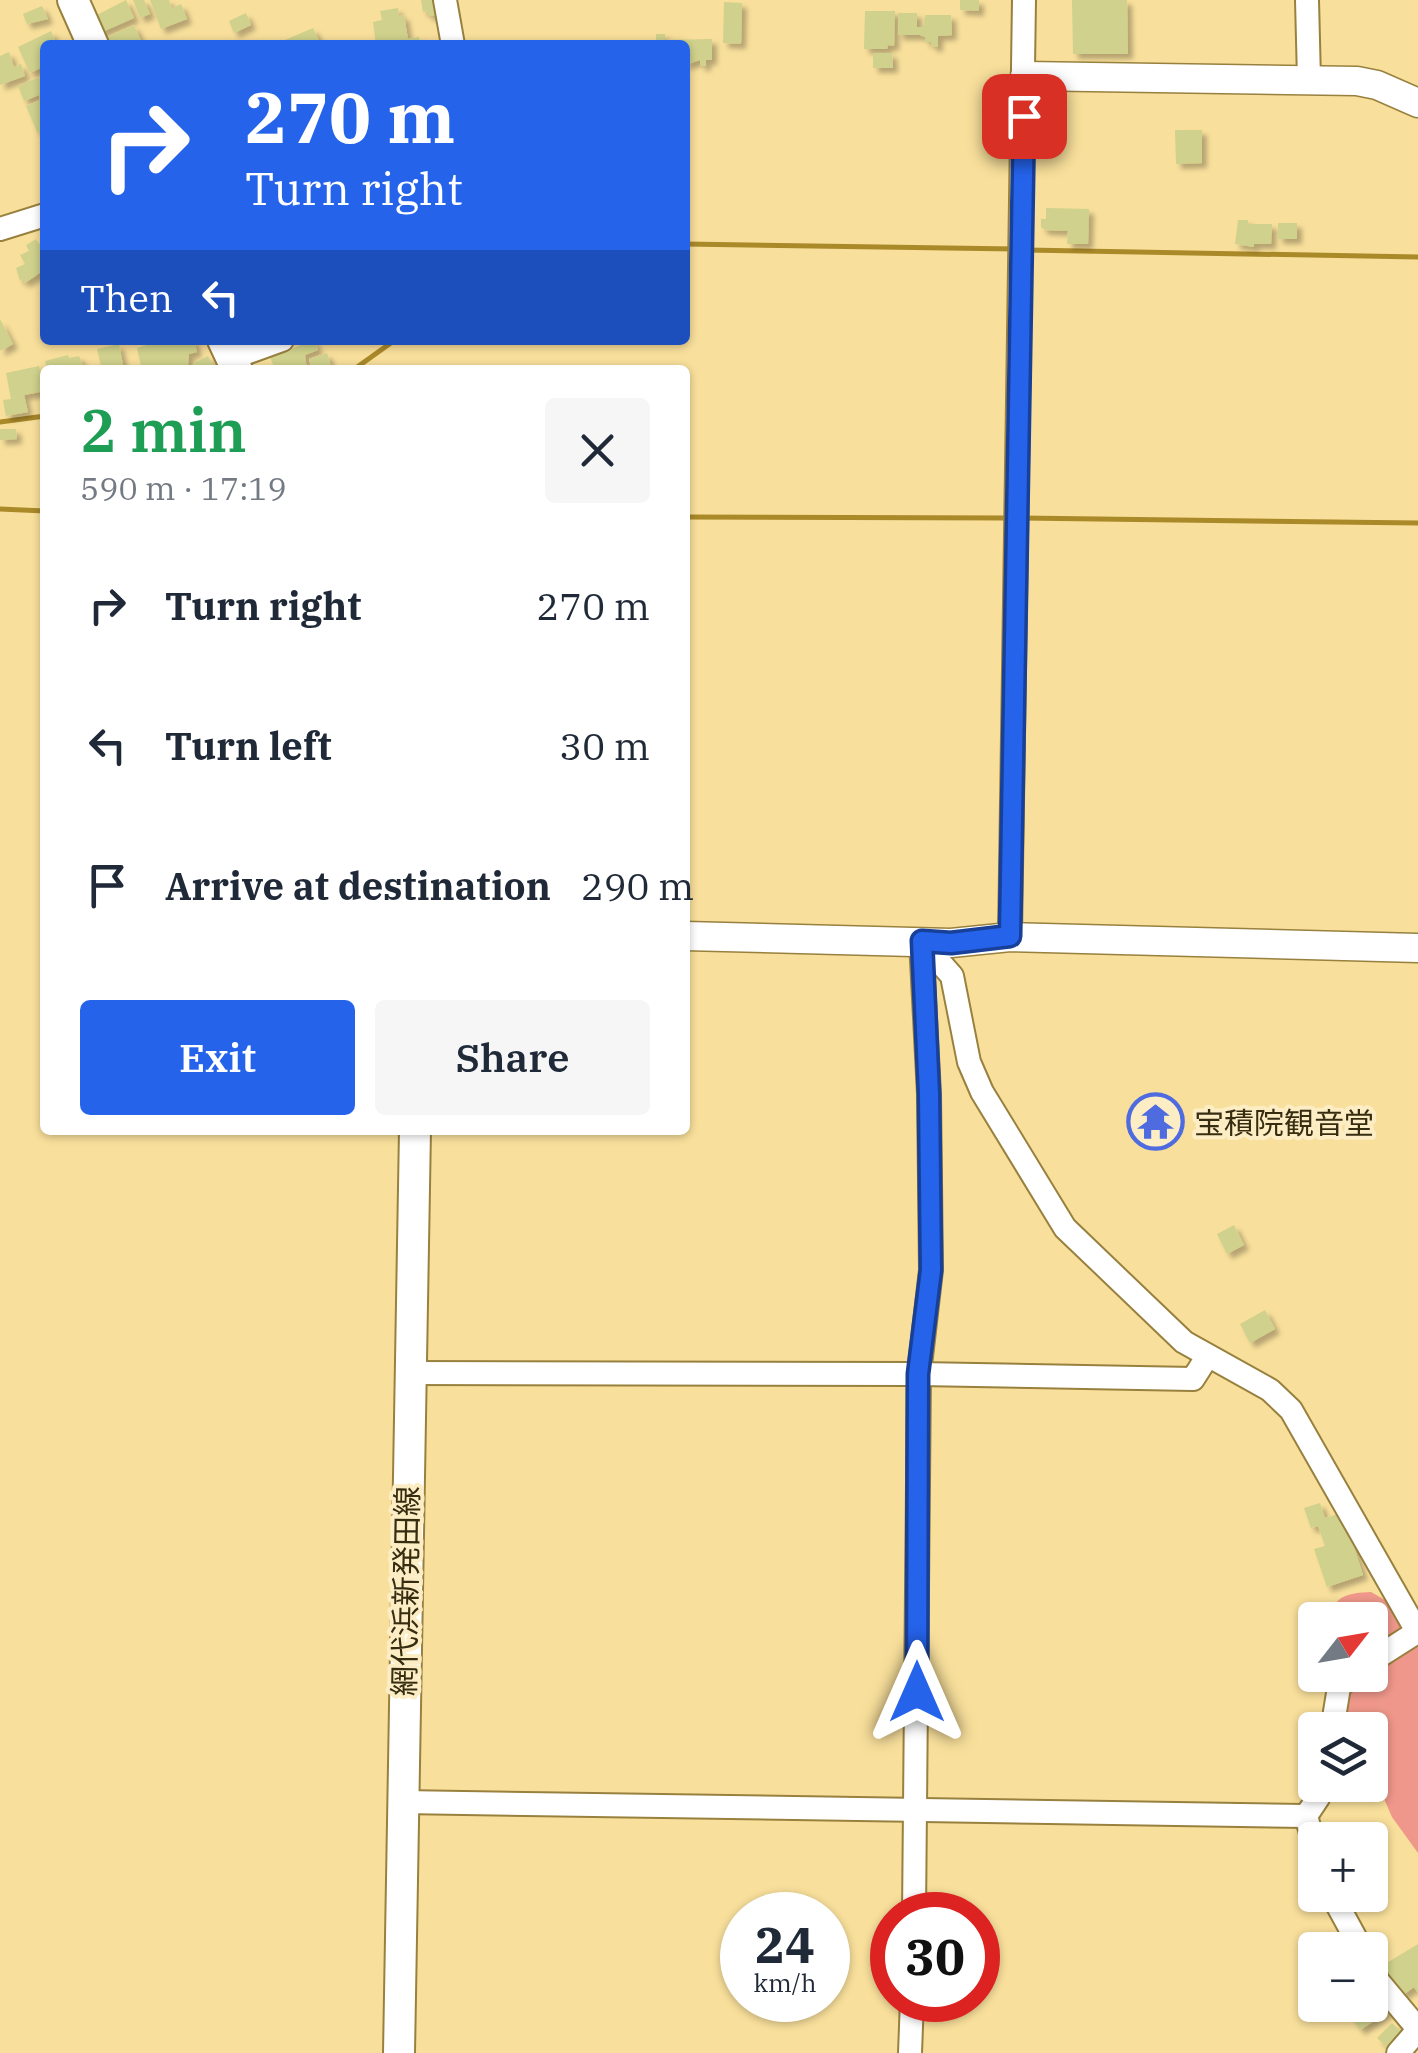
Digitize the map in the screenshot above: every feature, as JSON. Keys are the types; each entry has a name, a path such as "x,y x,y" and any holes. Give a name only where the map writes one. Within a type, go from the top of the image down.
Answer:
{"main road":[{"path":"73,0 91,40"},
{"name":"網代浜新発田線","path":"400,2053 414,1135"}],"street":[{"path":"445,0 452,40"},
{"path":"1010,936 1024,0"},
{"path":"1307,0 1309,80"},
{"path":"1025,76 1367,83 1418,104"},
{"path":"0,229 40,217"},
{"path":"230,356 266,345"},
{"path":"690,936 951,943 1010,936 1418,948"},
{"path":"922,941 952,976 969,1062 982,1092 1065,1228 1184,1342 1270,1390 1291,1410 1418,1632 1388,1651"},
{"path":"915,1892 918,1374 931,1270 922,941"},
{"path":"408,1373 1192,1379 1207,1357"},
{"path":"402,1802 1306,1816"},
{"path":"1308,1822 1306,1816 1315,1802"},
{"path":"1388,1993 1418,2030 1398,2053"},
{"path":"910,2053 911,2022"}],"shaded area":[{"path":"1371,1592 1418,1619 1418,1853 1385,1802 1388,1712 1345,1712 1343,1707 1340,1692 1388,1692 1388,1602 1336,1602 1356,1593"}],"building":[{"path":"126,0 134,18 100,33 93,17"},
{"path":"133,0 144,0 150,14 140,18"},
{"path":"150,0 169,0 172,8 181,4 187,19 161,29"},
{"path":"421,0 438,0 440,15 428,16"},
{"path":"960,0 979,0 979,11 960,10"},
{"path":"1072,0 1127,0 1128,54 1073,54"},
{"path":"724,2 742,3 741,44 723,43"},
{"path":"42,6 48,19 27,24 23,14"},
{"path":"398,8 399,16 404,15 408,39 419,40 375,40 373,22 382,20 380,11"},
{"path":"865,11 895,11 894,46 864,49"},
{"path":"246,13 251,25 234,33 229,21"},
{"path":"898,13 917,13 917,27 923,27 925,15 951,15 952,35 938,36 938,47 925,42 920,35 898,35"},
{"path":"134,25 141,40 102,40"},
{"path":"313,28 319,40 285,40"},
{"path":"51,31 55,40 40,40 40,68 30,73 18,47"},
{"path":"712,39 712,60 700,66 700,60 690,63 690,40 665,40"},
{"path":"9,52 14,67 21,64 25,76 0,85 0,56"},
{"path":"873,53 892,53 893,68 873,68"},
{"path":"39,77 40,100 39,95 24,101 18,86"},
{"path":"40,100 40,131 37,132 26,106"},
{"path":"1175,130 1202,130 1202,163 1176,164"},
{"path":"1046,208 1089,209 1088,244 1067,244 1068,231 1041,227"},
{"path":"1238,220 1272,224 1271,244 1235,244"},
{"path":"1278,223 1297,223 1297,239 1278,239"},
{"path":"36,239 40,244 40,273 25,283 20,281 16,268 25,264 20,255 29,251 26,245"},
{"path":"0,319 13,344 0,351"},
{"path":"119,345 123,365 101,365 97,349"},
{"path":"195,345 197,352 189,354 188,365 141,365 137,348"},
{"path":"301,345 316,345 318,350 305,355 306,365 273,365 270,357"},
{"path":"327,353 331,365 311,365 309,359"},
{"path":"79,356 83,365 46,365 45,361"},
{"path":"208,356 213,365 194,365"},
{"path":"39,366 40,392 24,395 28,412 6,416 3,400 11,399 6,373"},
{"path":"0,429 16,429 17,439 0,440"},
{"path":"1234,1225 1244,1245 1227,1254 1217,1234"},
{"path":"1265,1310 1275,1329 1250,1343 1240,1324"},
{"path":"1320,1503 1325,1518 1343,1512 1363,1575 1327,1587 1314,1549 1325,1546 1318,1526 1311,1528 1304,1508"},
{"path":"1418,1944 1418,1993 1414,1987 1403,1995 1388,1977 1388,1962"},
{"path":"1355,2022 1372,2022 1360,2030"},
{"path":"1392,2023 1404,2035 1389,2049 1377,2038"}],"waterway":[{"path":"690,244 1015,249"},
{"path":"1026,250 1418,257"},
{"path":"360,365 388,345"},
{"path":"0,422 40,417"},
{"path":"0,509 40,511"},
{"path":"690,517 1010,518"},
{"path":"1021,518 1418,523"}],"place":[{"name":"宝積院観音堂","path":"1155,1122"}],"route":[{"path":"917,1692 918,1374 931,1270 922,941 951,943 1010,936 1024,116"}]}
